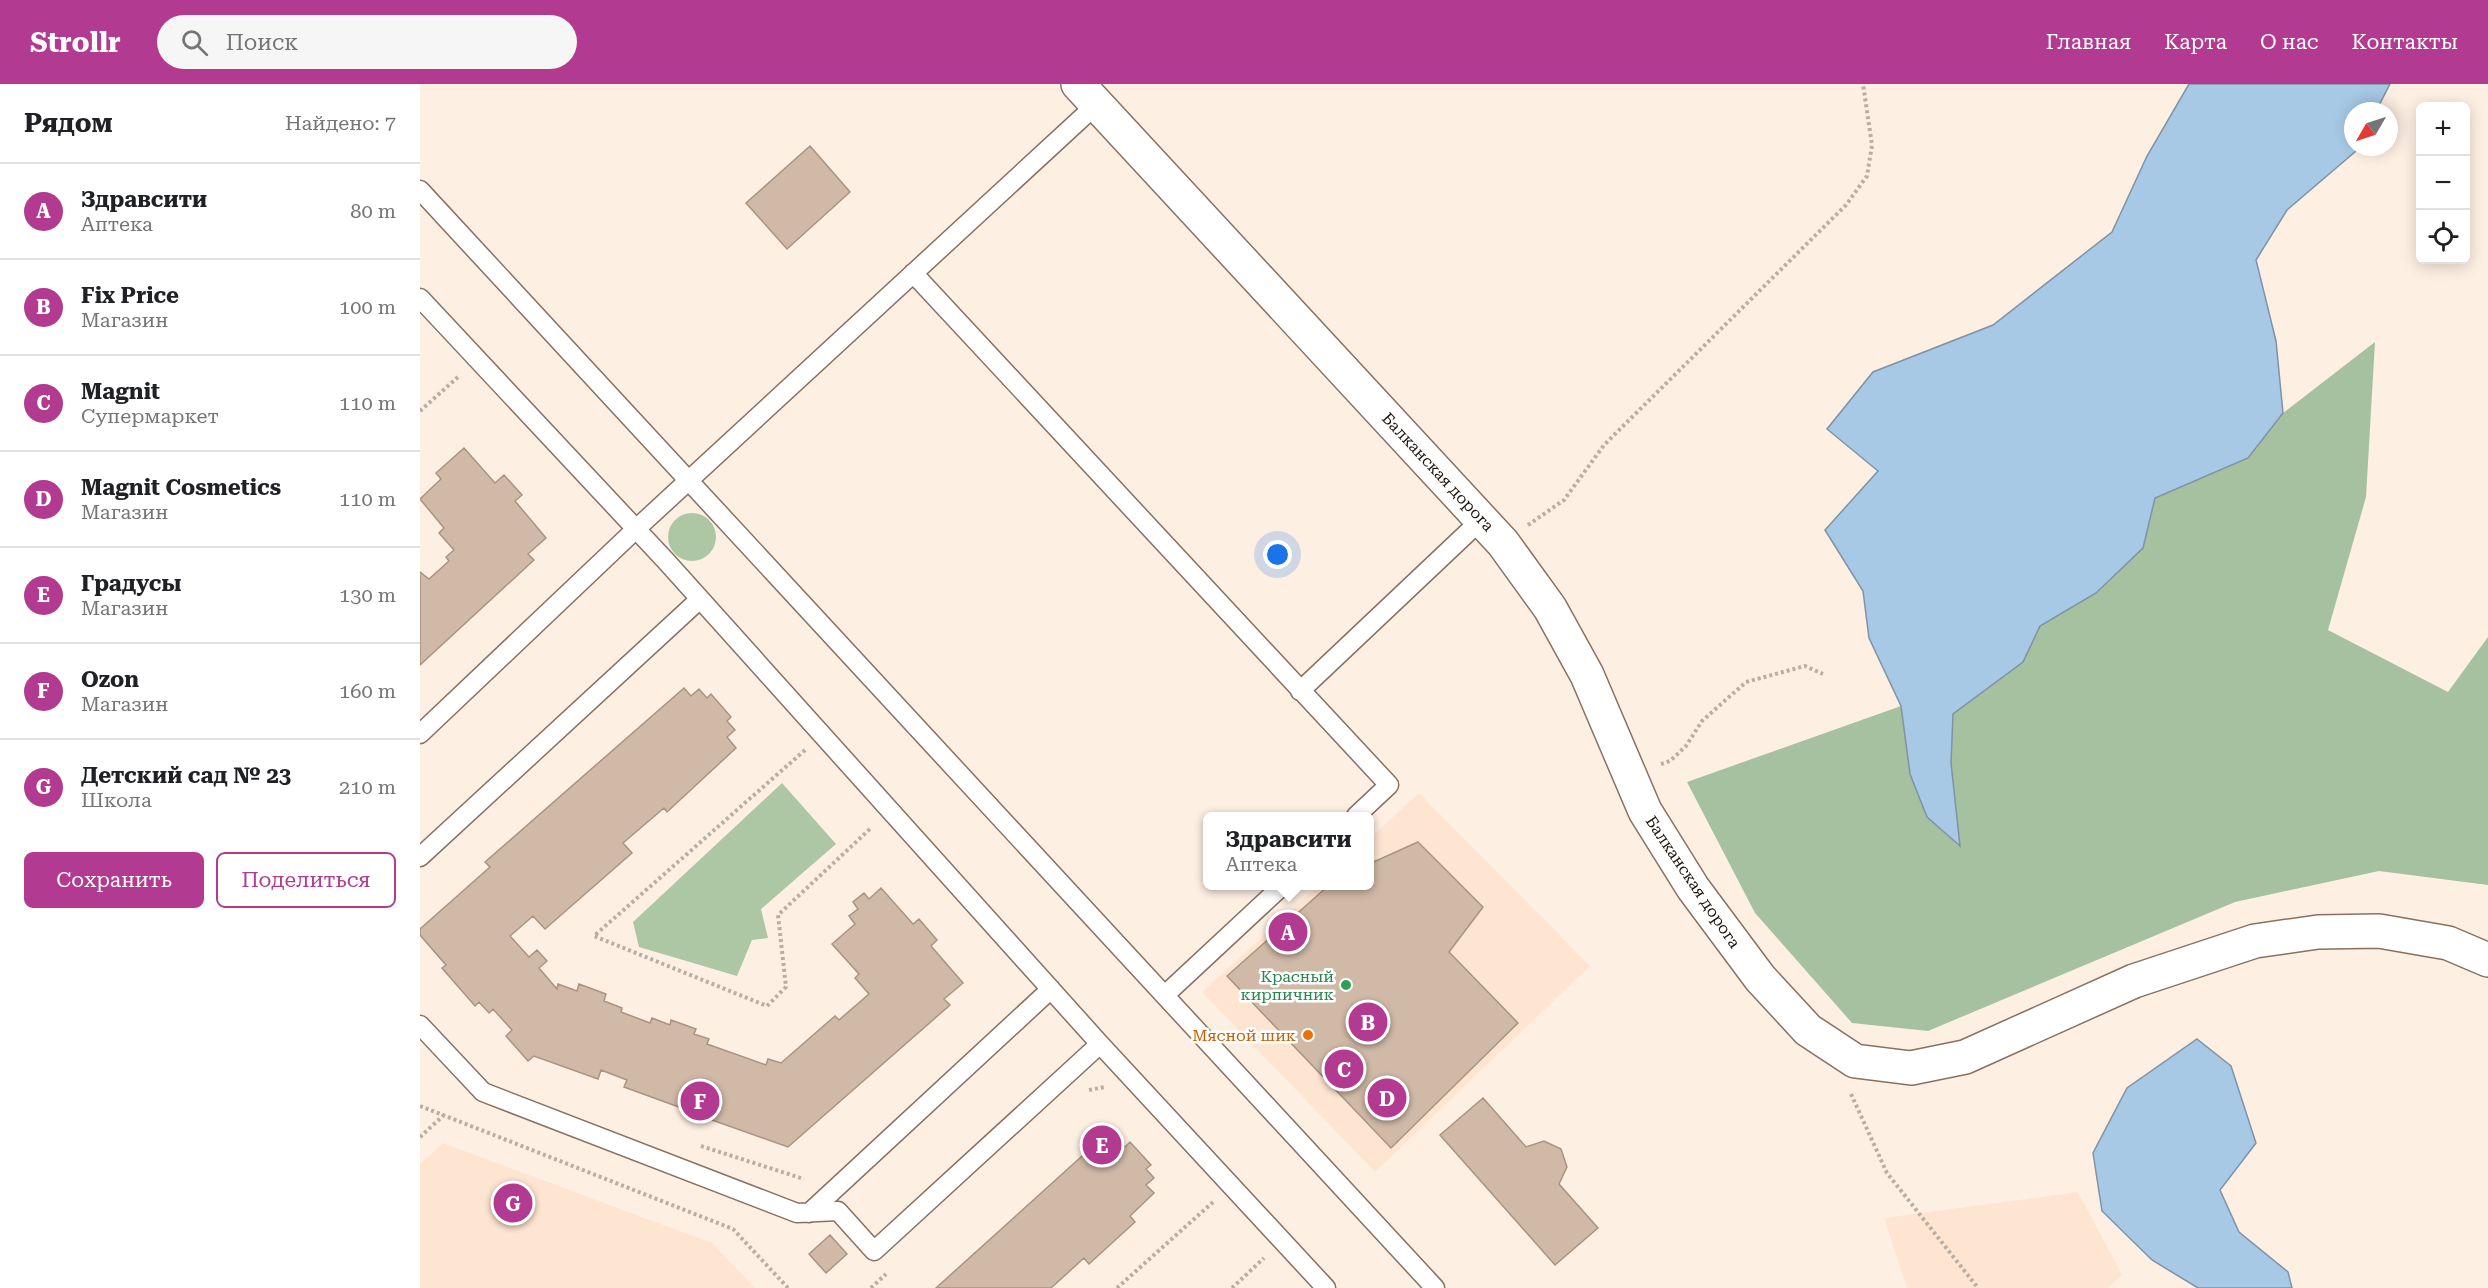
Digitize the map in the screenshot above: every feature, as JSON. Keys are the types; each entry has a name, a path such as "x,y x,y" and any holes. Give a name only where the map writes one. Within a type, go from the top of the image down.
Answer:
{"street":[{"name":"Балканская дорога","path":"1088,94 1503,543 1550,608 1587,675 1645,811 1693,888 1760,978 1808,1030 1855,1061 1911,1068 1965,1057 2133,981 2255,941 2318,932 2379,931 2448,943 2488,960"}],"lane":[{"path":"420,734 636,529 914,273 1088,94"},
{"path":"420,190 1166,994 1435,1288"},
{"path":"914,273 1389,785 1360,812"},
{"path":"420,298 636,529 1100,1044 1326,1288"},
{"path":"1300,691 1482,519"},
{"path":"420,856 700,599"},
{"path":"1166,994 1277,890"},
{"path":"809,1212 1051,989"},
{"path":"420,1025 483,1092 797,1213 838,1211 874,1251 1100,1044"}],"path":[{"path":"1503,543 1564,500 1604,445 1846,206 1867,176 1872,145 1863,84"},
{"path":"420,411 477,359"},
{"path":"1629,775 1670,761 1686,746 1702,721 1746,682 1805,666 1823,674"},
{"path":"822,734 594,936 767,1006 786,987 778,915 890,811"},
{"path":"1855,1061 1851,1093 1887,1173 1978,1288"},
{"path":"420,1107 445,1114 734,1229 788,1288"},
{"path":"420,1137 445,1114"},
{"path":"691,1142 804,1179"},
{"path":"1117,1288 1231,1185"},
{"path":"1232,1288 1269,1253"}],"shaded area":[{"name":"Красный кирпичник","path":"1419,793 1590,966 1375,1172 1202,992 1314,890 1374,890 1374,834"},
{"path":"443,1143 712,1243 755,1288 420,1288 420,1164"},
{"path":"2078,1192 2122,1275 2108,1288 1907,1288 1884,1218"}],"green space":[{"path":"2375,342 2366,497 2328,630 2448,692 2488,637 2488,885 2379,871 2235,902 1928,1031 1852,1023 1755,913 1687,782 1901,706 1910,774 1927,817 1959,845 1951,763 1953,714 2023,662 2040,626 2096,593 2143,548 2155,498 2247,458 2283,413"},
{"path":"692,513 709,520 716,537 709,554 692,561 675,554 668,537 675,520"},
{"path":"782,783 836,844 761,909 768,938 752,940 737,976 639,947 633,922"}],"water":[{"path":"2189,84 2390,84 2381,102 2344,102 2344,156 2350,156 2287,210 2256,260 2276,341 2283,413 2248,458 2155,498 2143,548 2096,593 2040,626 2023,662 1953,714 1951,763 1960,846 1927,817 1910,774 1901,706 1869,638 1863,591 1825,530 1878,471 1827,429 1873,372 1993,325 2112,232 2147,156"},
{"path":"2197,1039 2231,1066 2256,1143 2220,1190 2239,1232 2288,1272 2292,1288 2198,1288 2152,1260 2102,1211 2093,1153 2127,1088"}],"building":[{"path":"810,146 850,192 787,249 746,203"},
{"path":"464,448 495,483 504,475 522,495 515,501 546,538 528,554 534,560 420,665 420,572 429,579 449,561 446,557 454,550 439,533 444,528 420,499 441,479 436,473"},
{"path":"684,688 691,696 699,689 707,698 711,694 731,717 727,721 735,730 727,737 736,748 667,812 664,808 623,843 632,853 545,929 533,916 510,936 529,957 537,950 547,961 539,968 557,989 558,984 577,991 579,984 606,994 604,1001 622,1008 621,1012 650,1023 652,1018 670,1025 671,1020 696,1029 694,1034 709,1039 707,1044 766,1065 768,1059 781,1063 835,1016 839,1020 869,994 855,978 859,974 832,944 855,924 849,916 858,909 853,902 864,893 869,899 881,888 913,924 919,919 937,940 931,946 963,983 944,999 950,1005 788,1147 712,1120 715,1111 690,1102 687,1110 624,1087 627,1080 601,1070 598,1079 534,1056 528,1061 506,1036 512,1030 493,1009 489,1013 479,1002 475,1006 442,968 446,965 420,935 420,929 490,867 485,862"},
{"name":"Красный кирпичник","path":"1418,842 1483,907 1449,952 1518,1023 1391,1148 1227,976 1324,890 1374,890 1374,862"},
{"path":"1483,1098 1526,1147 1544,1141 1561,1149 1567,1167 1559,1184 1598,1228 1555,1265 1440,1135"},
{"path":"1102,1138 1109,1145 1117,1138 1125,1147 1130,1142 1151,1165 1146,1169 1154,1178 1146,1185 1154,1193 1130,1216 1135,1222 1089,1264 1084,1258 1051,1288 936,1288"},
{"path":"830,1235 847,1254 826,1273 809,1254"}],"place":[{"name":"Здравсити","path":"1288,932"},
{"name":"Красный кирпичник","path":"1346,985"},
{"name":"Fix Price","path":"1368,1022"},
{"name":"Мясной шик","path":"1308,1035"},
{"name":"Magnit","path":"1344,1069"},
{"name":"Magnit Cosmetics","path":"1387,1098"},
{"name":"Ozon","path":"700,1101"},
{"name":"Градусы","path":"1102,1145"},
{"name":"Детский сад № 23","path":"513,1203"}]}
